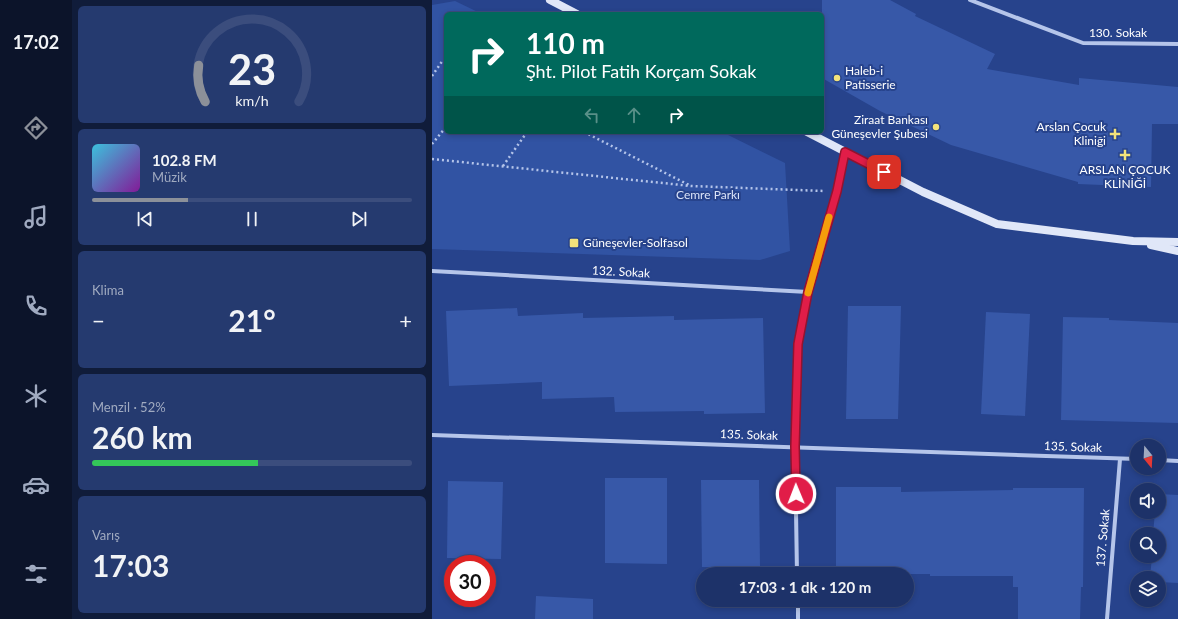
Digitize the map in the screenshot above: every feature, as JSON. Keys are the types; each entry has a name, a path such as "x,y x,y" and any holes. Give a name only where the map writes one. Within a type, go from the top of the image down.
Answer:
{"main road":[{"path":"550,0 573,12"},
{"path":"810,134 923,192 997,224 1133,241 1178,251"},
{"path":"1133,241 1178,242"}],"street":[{"name":"130. Sokak","path":"970,0 1083,44 1178,44"},
{"path":"797,567 795,446 798,344 808,292 837,191 845,152"},
{"name":"132. Sokak","path":"432,272 808,292"},
{"name":"135. Sokak","path":"432,435 795,446 1130,459"},
{"name":"137. Sokak","path":"1107,619 1120,459"},
{"path":"1166,460 1178,461"},
{"path":"798,607 798,619"}],"path":[{"path":"432,76 444,61"},
{"path":"432,144 444,129"},
{"path":"502,166 525,134"},
{"path":"588,134 691,186"},
{"path":"432,159 691,186 837,191"}],"green space":[{"name":"Cemre Parkı","path":"455,1 478,12 444,12 444,134 726,134 785,163 790,251 760,260 432,249 432,5"}],"building":[{"path":"822,0 890,0 916,14 915,16 995,54 987,69 1079,85 1079,78 1178,87 1178,124 1152,124 1151,187 1078,184 1078,182 951,145 880,111 824,79 824,12 822,12"},
{"path":"848,306 901,306 898,419 846,419"},
{"path":"517,308 518,316 583,313 583,318 674,316 674,320 763,318 765,413 704,414 704,411 615,412 614,397 542,399 542,382 449,386 446,311"},
{"path":"986,312 1030,314 1025,416 981,414"},
{"path":"1063,317 1109,318 1109,320 1178,323 1178,423 1061,420"},
{"path":"605,478 667,478 667,564 605,563"},
{"path":"701,480 759,480 760,567 702,567"},
{"path":"448,481 503,482 501,559 496,559 496,555 447,555"},
{"path":"836,487 901,487 901,492 1013,490 1013,488 1084,488 1083,587 1081,587 1080,619 1018,619 1018,587 1013,587 1013,576 930,576 930,574 914,574 914,567 836,567"},
{"path":"1166,494 1178,495 1178,583 1166,582 1166,571 1151,571 1151,563 1166,563 1166,527 1154,527 1154,519 1166,519"},
{"path":"536,596 593,599 593,619 535,619"}],"slow traffic":[{"path":"808,293 829,217"}],"place":[{"name":"Haleb-i Patisserie","path":"837,78"},
{"name":"Ziraat Bankası Güneşevler Şubesi","path":"936,127"},
{"name":"Arslan Çocuk Kliniği","path":"1115,134"},
{"name":"ARSLAN ÇOCUK KLİNİĞİ","path":"1125,155"},
{"name":"Güneşevler-Solfasol","path":"574,243"}],"route":[{"path":"796,494 795,446 798,344 808,292 837,191 845,152 884,172"}]}
